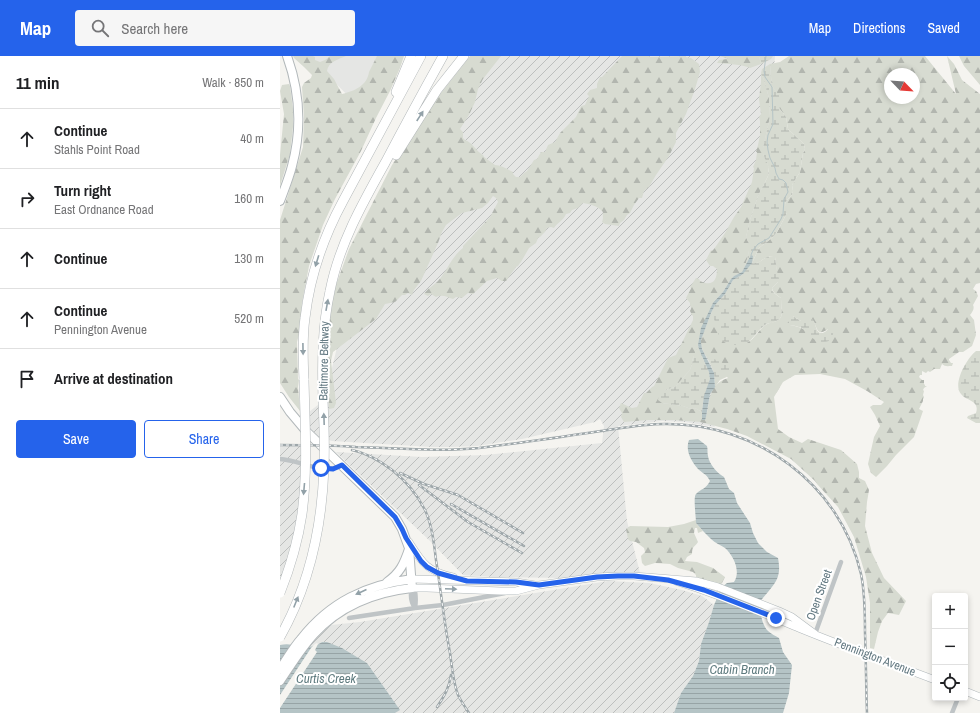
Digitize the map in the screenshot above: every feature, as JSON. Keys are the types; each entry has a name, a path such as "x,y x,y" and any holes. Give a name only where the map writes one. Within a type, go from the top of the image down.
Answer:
{"highway":[{"path":"324,241 350,181 399,85 411,56"},
{"name":"Baltimore Beltway","path":"280,593 292,558 302,514 306,465 303,342 305,318 316,262 333,220 421,56"},
{"name":"Baltimore Beltway","path":"280,637 294,608 310,563 320,516 324,466 323,344 325,319 330,290 343,246 361,208 443,56"},
{"path":"343,246 367,202 437,90 464,56"}],"main road":[{"path":"280,201 292,167 299,125 297,91 287,56"},
{"path":"280,397 306,431 395,517 402,529 409,548 412,589"},
{"path":"406,538 421,561 427,567 446,575 467,581"},
{"path":"384,584 398,573 409,548"},
{"name":"Pennington Avenue","path":"280,681 298,654 315,633 336,615 361,601 386,592 412,589 441,588 516,591 539,585 597,577 618,576 696,581 718,587 792,617 815,634"},
{"name":"Pennington Avenue","path":"280,669 300,639 309,629 339,604 358,593 384,584 412,579 516,582 539,585"},
{"name":"Pennington Avenue","path":"668,580 704,590 932,679"},
{"path":"968,692 980,697"}],"street":[{"path":"280,459 291,460 327,469 333,469 342,465"},
{"name":"Open Street","path":"815,634 841,562"},
{"path":"412,589 411,597 415,608"},
{"path":"349,618 443,605 516,591"},
{"path":"952,713 957,701"}],"shaded area":[{"path":"312,56 381,56 358,106 313,60"},
{"path":"490,56 775,56 760,239 714,379 710,419 715,427 685,422 662,421 618,426 627,521 640,573 620,572 568,578 463,575 429,540 336,452 422,457 485,455 602,443 604,426 600,419 595,422 522,439 477,446 432,447 332,441 319,437 301,418 331,395 331,372 341,331"},
{"path":"280,445 303,445 304,489 280,593"},
{"path":"608,581 649,583 682,590 702,596 714,605 701,644 699,661 693,676 681,693 674,713 395,713 399,709 367,663 342,648 322,642 318,645 309,647 318,636 331,625 360,622"}],"green space":[{"path":"293,56 313,56 315,57 315,60 320,62 330,56 346,56 329,65 327,71 334,79 342,94 359,87 366,81 377,56 404,56 390,91 323,225 309,266 297,342 300,411 280,383 280,220 303,147 304,116 302,87 312,75"},
{"path":"470,56 501,56 483,79 478,89 475,102 460,129 463,132 463,138 484,157 495,165 502,166 513,172 516,177 520,177 527,171 541,152 545,152 548,145 555,142 560,133 576,117 581,106 585,105 589,96 587,94 590,90 597,88 600,77 602,77 622,56 686,56 699,64 700,72 686,114 676,133 676,142 669,156 649,187 644,191 642,198 639,198 630,213 619,226 605,224 602,222 603,212 599,208 583,203 578,208 566,214 554,228 547,228 538,238 536,243 529,248 521,262 506,281 502,281 497,278 487,281 473,294 468,293 462,298 456,297 453,299 442,296 436,297 431,294 428,296 424,294 438,281 463,246 490,217 498,202 493,196 482,208 462,213 446,225 421,281 412,295 408,293 402,295 395,302 385,304 376,319 333,352 331,361 336,403 334,408 329,409 327,353 329,308 349,249 392,165 433,103"},
{"path":"720,56 759,56 761,64 750,68 739,65 717,63 719,60 728,59"},
{"path":"759,56 773,56 771,59 761,64"},
{"path":"789,56 925,56 956,94 947,56 954,64 962,80 980,94 980,283 976,284 973,289 976,291 978,296 970,315 974,320 976,335 972,346 949,359 951,363 953,363 952,366 945,366 942,364 940,369 934,369 926,373 922,371 922,375 919,377 924,380 925,386 927,386 923,390 924,397 919,409 923,411 914,437 876,477 871,473 868,464 874,437 880,426 870,407 873,405 881,405 884,402 845,379 820,374 795,375 783,382 774,397 778,429 789,437 802,443 808,439 841,450 857,464 859,478 865,481 869,490 865,526 872,553 884,578 906,601 899,615 888,613 882,621 874,649 870,648 870,603 866,577 854,537 838,507 815,481 791,459 747,436 700,422 648,420 624,422 619,408 621,403 632,408 637,407 644,393 654,386 668,358 676,355 693,320 693,316 690,311 690,303 686,298 691,288 690,287 696,278 704,283 711,283 715,280 717,269 710,266 706,260 711,250 712,251 714,249 741,207 752,182 753,167 756,160 756,152 760,135 759,117 761,114 759,99 761,73 769,98 770,117 763,154 769,167 768,176 758,196 750,220 746,237 749,244 749,251 745,267 742,272 731,279 723,292 713,303 698,345 699,349 697,349 693,358 690,370 675,387 665,390 662,403 683,406 691,409 695,408 702,412 702,420 704,420 713,389 723,380 728,378 711,360 709,361 701,346 701,340 711,313 717,326 746,343 752,339 765,325 777,321 781,317 781,298 774,293 772,288 778,282 775,257 769,257 757,263 752,263 759,248 777,232 787,213 785,204 792,195 792,185 800,172 805,149 804,144 788,129 786,117 779,108 778,95 772,86 770,64 780,62","holes":["793,316 801,321 814,322 819,332 828,329 820,341 803,329 790,325"]},
{"path":"959,56 980,56 980,85 964,66"},
{"path":"770,64 772,86 779,95 779,108 786,117 788,129 804,144 805,149 800,172 792,185 792,195 785,204 787,213 773,237 759,248 752,263 758,262 767,257 775,257 779,279 772,290 781,298 781,317 780,319 761,328 749,342 735,345 725,343 721,339 711,313 733,280 743,274 751,255 745,267 749,251 749,244 746,237 750,220 758,196 768,176 769,168 763,154 763,148 770,117 769,98 761,73 762,69"},
{"path":"289,84 293,109 293,127 290,154 280,186 280,155 284,114 280,91 282,85"},
{"path":"793,316 801,321 809,318 812,319 819,332 823,333 828,330 833,331 832,338 829,341 824,342 815,340 805,334 806,331 803,329 790,325 788,321 789,317"},
{"path":"697,349 699,349 709,372 710,379 702,412 695,408 691,409 683,406 662,403 658,400 659,392 675,387 690,370 694,354"},
{"path":"976,351 980,351 980,423 976,423 967,418 968,416 976,413 977,409 972,401 961,394 958,384 965,365 972,354"},
{"path":"714,359 727,365 731,369 731,375 720,380 715,387 714,373 709,361"},
{"path":"696,520 696,523 703,531 698,533 697,528 695,528 694,533 698,542 693,548 692,554 687,557 685,561 697,562 713,568 725,577 721,585 696,578 696,575 693,572 670,564 655,563 645,566 642,563 641,556 645,552 644,548 636,542 628,539 626,529 630,526 668,527"}],"water":[{"path":"751,255 753,256 752,263 743,274 733,280 725,294 715,305 701,340 702,349 714,373 715,387 710,394 705,420 702,420 704,396 710,379 709,372 698,345 701,328 713,303 723,292 731,279 742,272"},
{"name":"Cabin Branch","path":"698,439 707,446 710,462 716,471 724,477 729,489 734,493 737,503 750,523 758,543 767,552 778,558 778,576 774,584 762,599 760,607 762,621 766,629 779,638 783,652 792,665 789,693 783,713 674,713 681,693 693,676 699,661 701,644 714,605 722,587 727,583 734,582 737,574 736,564 728,551 713,540 696,523 695,496 707,486 710,481 706,475 695,466 688,451 689,440"},
{"name":"Curtis Creek","path":"322,642 327,642 342,648 367,663 400,710 395,713 280,713 280,645 291,644 311,647"}],"pier":[{"path":"317,643 318,644 315,650 317,652 280,708 280,695 311,648"}],"waterway":[{"name":"Cabin Branch","path":"751,255 758,244 769,238 781,219 783,214 784,199 788,192 786,183 779,179 776,173 768,150 768,135 773,124 772,87 765,77 764,71 766,56"}],"railway":[{"path":"280,445 327,445 448,450 510,444 633,426 665,424 699,426 731,434 761,447 789,464 814,486 834,512 850,541 861,574 863,589 865,611 867,713"},
{"path":"352,450 363,453 392,470 411,488 425,510 433,541 455,685 458,695 469,713"},
{"path":"400,473 424,484 458,495 523,533"},
{"path":"419,485 468,522 522,553"},
{"path":"451,504 524,546"},
{"path":"437,707 446,691 451,675"}],"route":[{"path":"321,468 333,469 342,465 386,506 395,517 406,538 421,561 427,567 438,573 467,581 516,582 539,585 597,577 618,576 634,576 668,580 704,590 776,618"}]}
